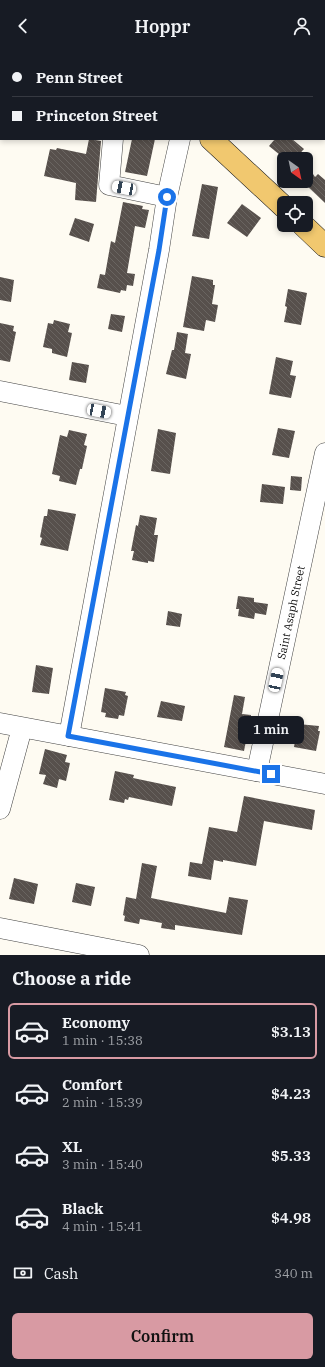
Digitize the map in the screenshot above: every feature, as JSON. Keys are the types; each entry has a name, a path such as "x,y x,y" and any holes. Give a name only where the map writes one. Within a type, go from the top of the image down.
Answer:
{"main road":[{"path":"212,140 277,200"},
{"path":"310,232 325,246"}],"street":[{"path":"113,140 109,186 167,197"},
{"path":"68,736 159,250 167,197 180,140"},
{"path":"0,390 127,416"},
{"name":"Saint Asaph Street","path":"257,771 325,453"},
{"path":"0,723 325,784"},
{"path":"0,809 22,728"},
{"path":"0,928 139,955"}],"building":[{"path":"89,140 101,141 96,202 75,200 76,183 44,176 50,149 56,150 57,148 86,154"},
{"path":"132,140 155,140 147,176 125,172"},
{"path":"274,140 293,140 304,149 301,152 277,152 269,146"},
{"path":"313,174 315,177 318,174 325,180 325,203 309,188 313,188"},
{"path":"202,184 218,187 209,239 192,236"},
{"path":"123,202 143,206 142,209 149,210 145,228 135,226 127,273 135,274 133,286 127,285 126,291 121,290 120,293 97,288 100,274 105,275 111,241 115,243"},
{"path":"242,204 261,218 247,237 227,223"},
{"path":"75,218 94,224 89,242 69,235"},
{"path":"192,276 213,280 213,285 215,285 212,304 218,305 215,322 206,320 204,331 183,327"},
{"path":"0,277 14,280 11,302 0,300"},
{"path":"288,289 307,293 301,325 284,322"},
{"path":"111,314 125,316 122,332 108,329"},
{"path":"54,320 70,324 68,332 72,333 67,357 52,353 52,349 43,347 48,323 53,324"},
{"path":"0,323 14,326 13,331 16,332 10,362 0,360"},
{"path":"177,332 188,334 185,353 191,354 186,379 166,374 172,350 174,350"},
{"path":"276,357 293,361 290,375 296,376 291,398 269,394"},
{"path":"72,362 89,365 86,383 69,380"},
{"path":"278,428 295,431 289,458 272,455"},
{"path":"158,429 176,433 170,474 151,471"},
{"path":"69,430 87,434 84,445 87,446 82,469 80,469 76,485 59,481 60,476 52,474 60,435 67,437"},
{"path":"291,476 302,477 301,491 290,490"},
{"path":"262,484 285,487 283,504 260,502"},
{"path":"48,509 76,514 68,551 40,545 44,516 47,516"},
{"path":"140,515 157,518 154,535 158,535 154,562 148,561 148,563 132,560 134,551 131,551 136,525 138,526"},
{"path":"238,596 254,598 254,602 268,604 266,615 255,613 254,619 238,616 239,609 236,609"},
{"path":"168,611 182,614 180,627 166,625"},
{"path":"36,665 53,668 49,694 32,692"},
{"path":"105,688 126,692 125,695 128,696 124,716 119,715 118,719 105,717 106,713 101,712"},
{"path":"234,695 245,697 242,714 251,715 244,751 224,747"},
{"path":"161,701 185,706 182,721 157,717"},
{"path":"298,724 319,726 318,731 320,731 316,751 294,747"},
{"path":"45,749 67,755 65,762 70,763 66,781 59,779 57,788 43,784 46,775 39,774"},
{"path":"115,771 134,775 133,778 176,787 172,806 129,797 128,800 125,799 124,803 109,800"},
{"path":"244,796 315,810 312,830 264,821 256,866 223,860 223,862 214,860 211,880 188,876 190,862 202,864 209,827 237,832"},
{"path":"142,863 157,866 151,898 226,913 229,897 248,900 242,935 175,925 175,930 161,928 162,923 140,919 139,924 124,921 125,916 123,915 126,897 136,899"},
{"path":"14,878 38,884 34,904 9,899"},
{"path":"76,883 95,887 91,906 72,902"}],"route":[{"path":"167,197 159,250 68,736 271,774"}]}
